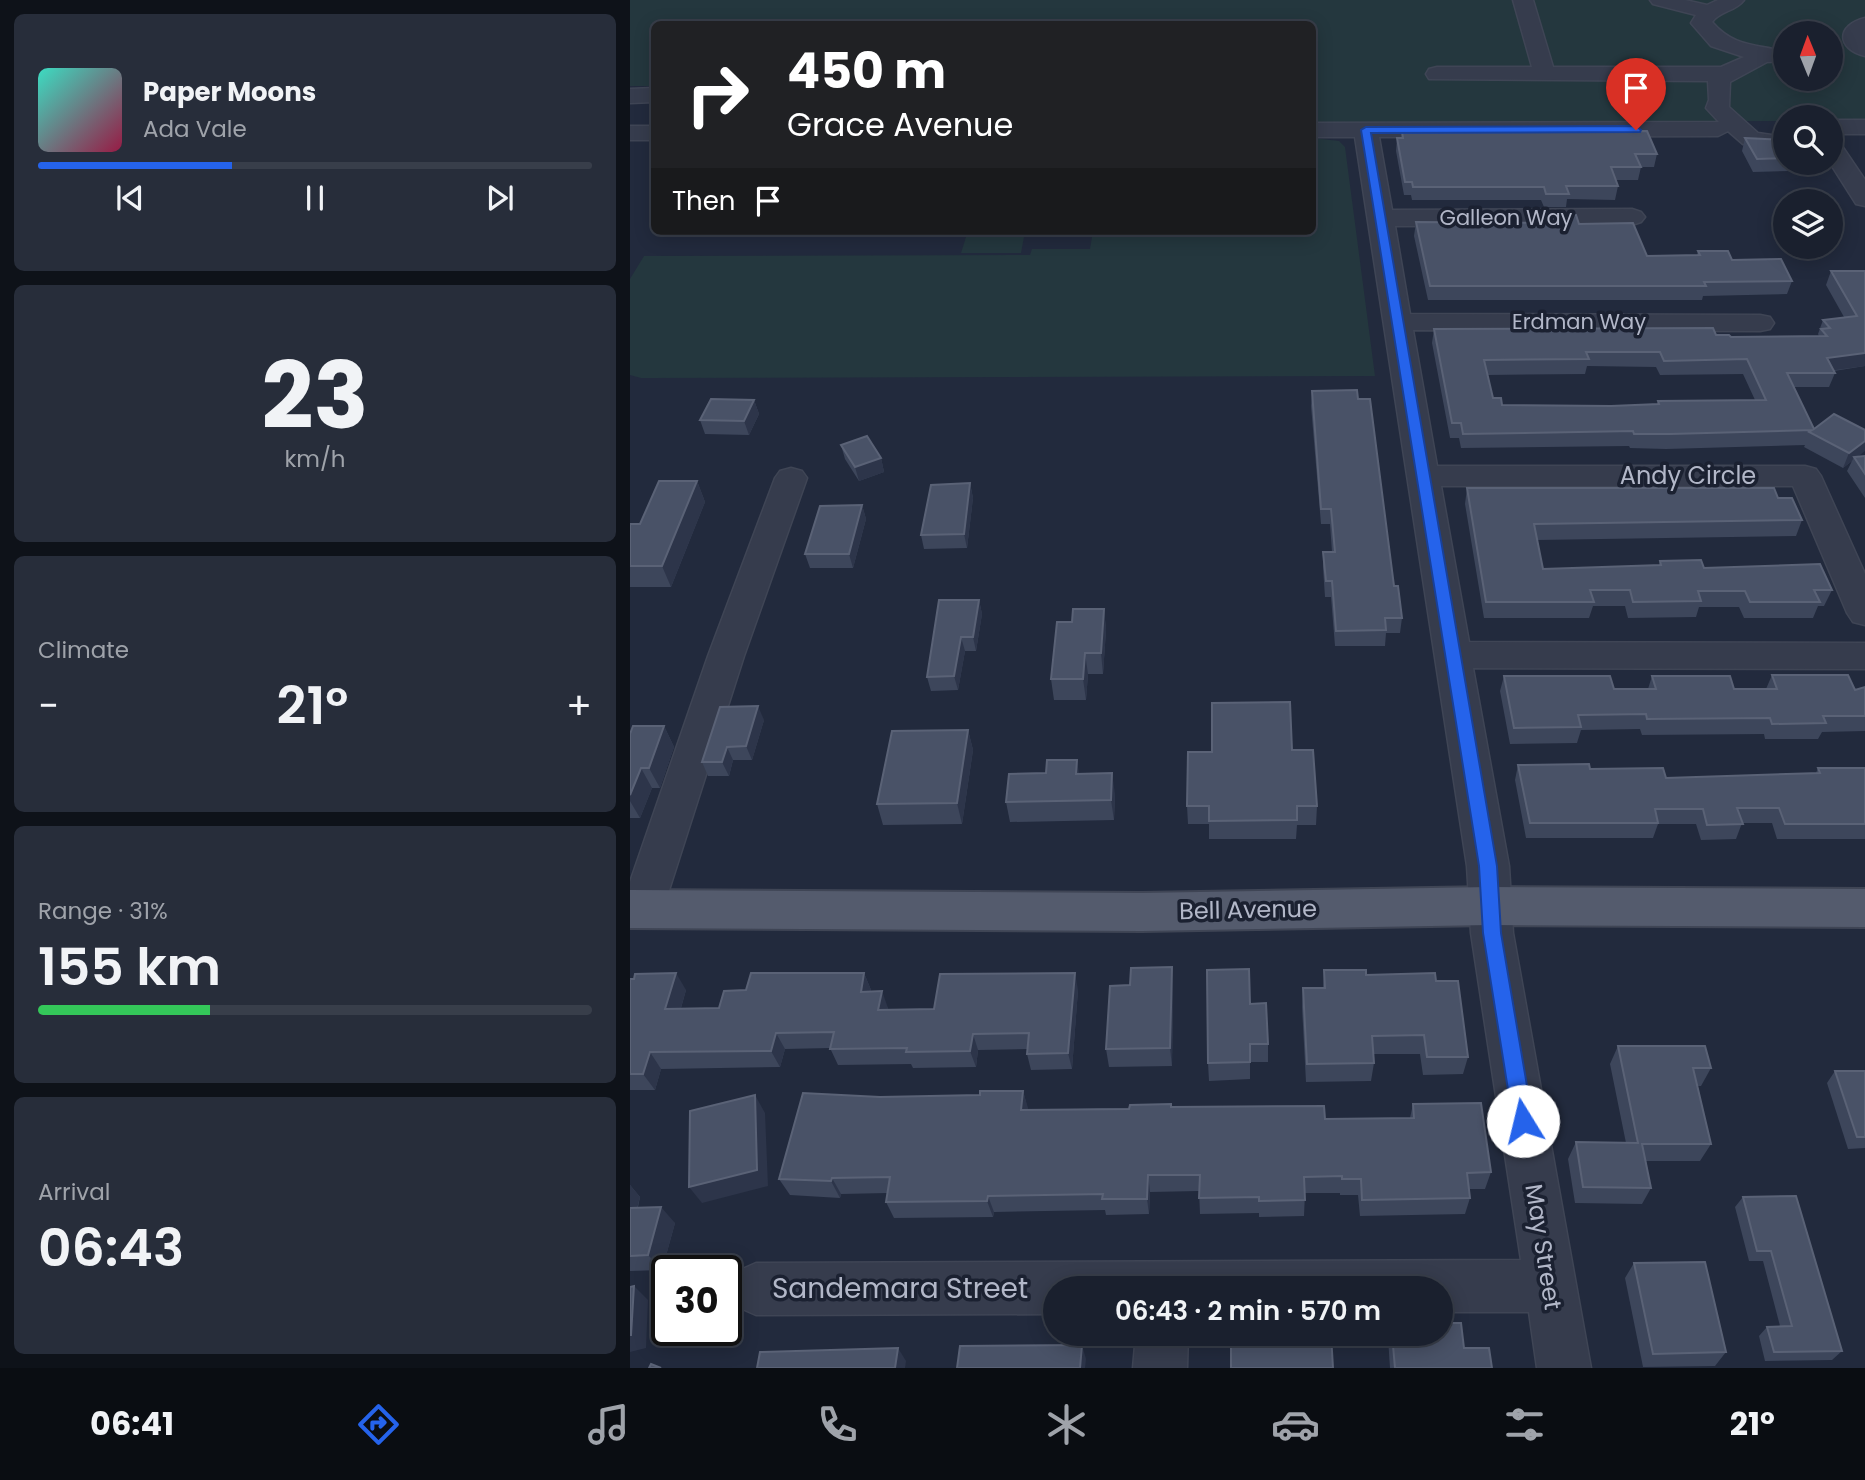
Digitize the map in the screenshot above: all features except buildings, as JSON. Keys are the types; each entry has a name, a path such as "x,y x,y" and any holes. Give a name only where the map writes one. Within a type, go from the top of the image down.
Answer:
{"main road":[{"name":"Bell Avenue","path":"636,909 1142,912 1489,906 1865,908"}],"street":[{"path":"1523,0 1544,74"},
{"path":"1660,0 1709,12"},
{"path":"1734,0 1709,12 1701,23 1718,42 1773,56"},
{"path":"1865,24 1854,30 1856,45 1865,50"},
{"path":"1773,56 1726,74 1719,80 1720,100 1717,108 1751,139 1773,142"},
{"path":"1843,57 1865,58"},
{"path":"1437,74 1726,74"},
{"path":"630,96 651,95"},
{"path":"1843,127 1865,127"},
{"path":"1316,130 1718,129"},
{"name":"May Street","path":"1366,130 1488,866 1489,906 1564,1368"},
{"path":"630,133 651,134"},
{"path":"1843,165 1865,198"},
{"name":"Galleon Way","path":"1380,218 1632,217"},
{"name":"Erdman Way","path":"1397,322 1760,323"},
{"name":"Andy Circle","path":"1422,476 1805,476 1865,613"},
{"path":"636,909 791,478"},
{"path":"1451,655 1865,656"},
{"name":"Sandemara Street","path":"1453,1290 1549,1286"},
{"name":"Sandemara Street","path":"756,1289 1043,1299"},
{"path":"1160,1368 1161,1346"}],"shaded area":[{"path":"630,0 1865,0 1865,121 1843,121 1843,105 1773,105 1773,121 1316,123 1316,21 651,21 651,86 630,86"},
{"path":"1316,138 1339,141 1345,147 1375,376 641,378 630,375 630,279 644,256 1030,255 1032,249 1090,249 1092,235 1316,235"},
{"path":"966,237 1024,237 1021,253 961,253"}],"route":[{"path":"1523,1121 1492,933 1488,866 1366,130 1636,130"}]}
